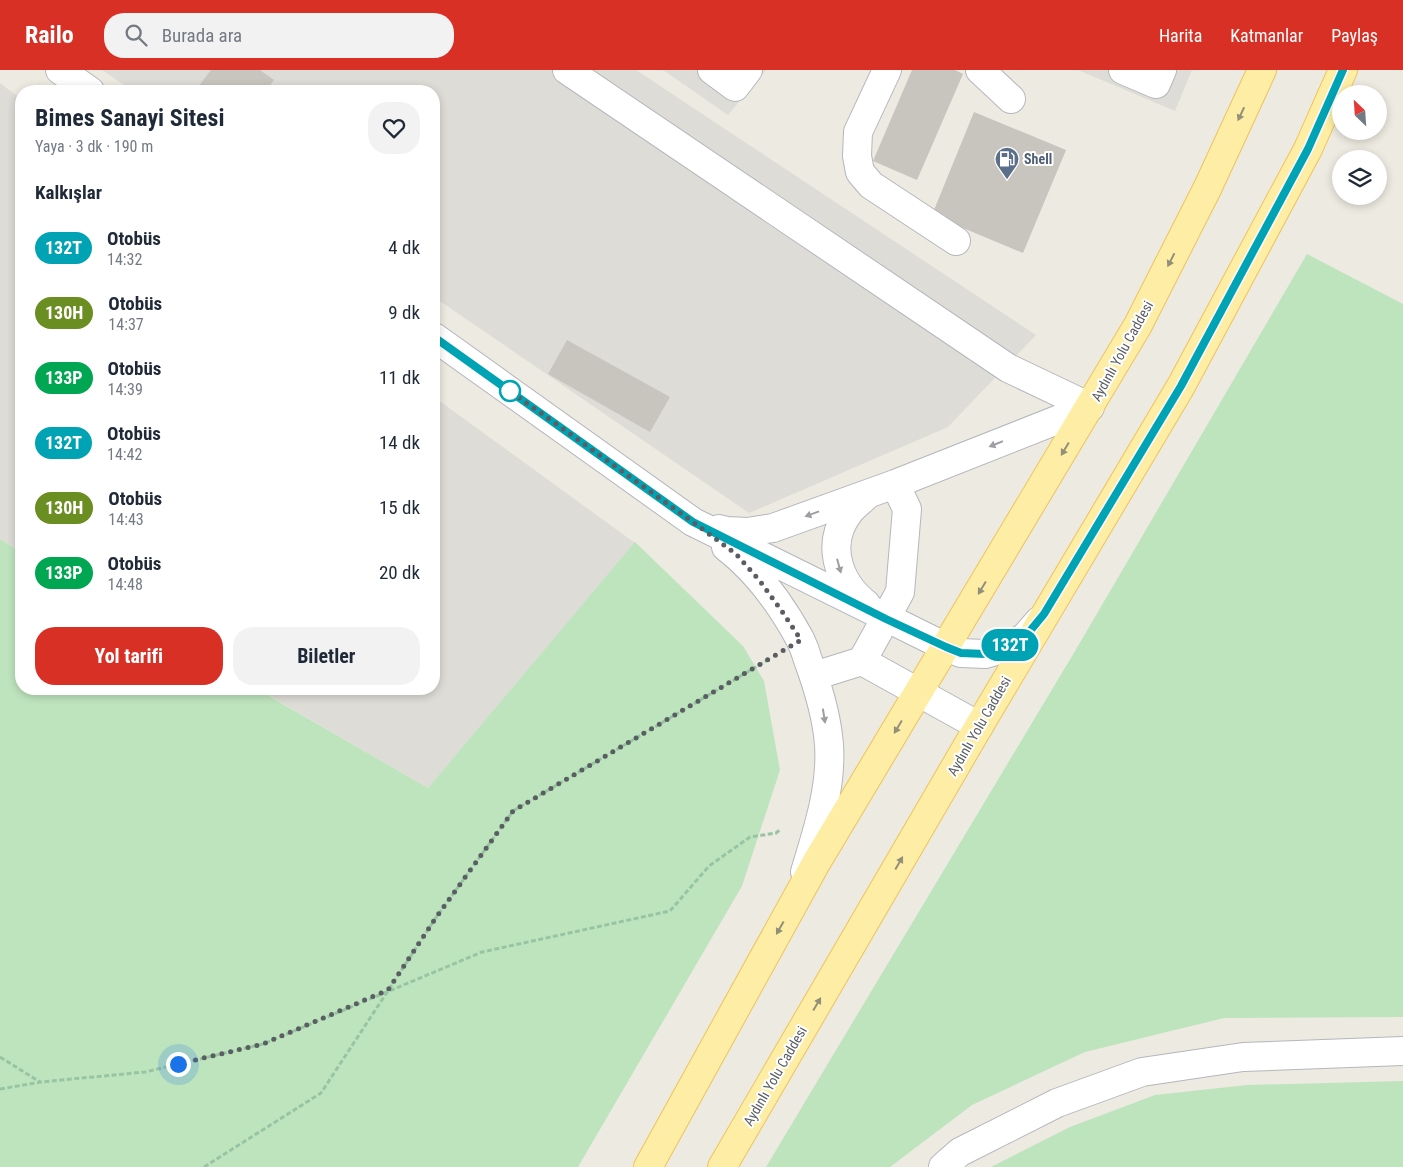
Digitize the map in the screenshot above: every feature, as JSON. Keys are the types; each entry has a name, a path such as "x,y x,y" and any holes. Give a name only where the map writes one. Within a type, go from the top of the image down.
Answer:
{"main road":[{"name":"Aydınlı Yolu Caddesi","path":"648,1167 799,893 1138,325 1208,187 1262,70"},
{"name":"Aydınlı Yolu Caddesi","path":"722,1167 1044,614 1181,386 1308,149 1344,70"}],"street":[{"path":"60,70 81,85"},
{"path":"567,70 1008,368 1090,407"},
{"path":"712,70 735,87 748,70"},
{"path":"888,70 858,132 857,156 860,172 871,185 956,241"},
{"path":"980,70 1011,99"},
{"path":"1124,70 1156,84 1162,70"},
{"path":"440,340 736,554 754,574 801,640 820,693 829,746 826,790 817,833 799,893"},
{"path":"693,522 727,531 747,532 773,528 895,484 1090,407"},
{"path":"814,676 862,661 900,592 907,509 895,484"},
{"path":"868,494 846,518 839,531 836,553 841,574 855,595 886,619"},
{"path":"693,522 886,619 961,653 985,654 1006,648 1025,637 1044,614"},
{"path":"862,661 979,726"},
{"path":"943,1167 960,1152 1057,1103 1142,1072 1243,1057 1403,1051"}],"path":[{"path":"204,1167 321,1093 435,919 513,811 801,640"},
{"path":"0,1089 41,1082 145,1072 263,1044 482,952 670,911 709,866 750,837 776,832 783,826"},
{"path":"0,1057 41,1082"}],"shaded area":[{"path":"102,70 636,70 1036,335 948,427 749,513 440,301 440,85 124,85"},
{"path":"663,70 766,70 728,115"},
{"path":"1078,70 1192,70 1175,111"},
{"path":"0,83 15,94 15,548 0,539"},
{"path":"440,401 635,543 428,788 268,695 440,695"}],"green space":[{"path":"1307,254 1403,304 1403,1017 1224,1018 1085,1052 972,1105 890,1167 766,1167 1078,646"},
{"path":"0,539 15,548 15,695 267,695 428,788 635,542 743,646 764,681 780,770 742,886 578,1167 0,1167"},
{"path":"1403,1081 1403,1167 991,1167 1070,1127 1155,1095 1247,1085"}],"building":[{"path":"211,70 260,70 274,80 270,85 200,85"},
{"path":"912,70 955,70 963,74 917,180 873,161"},
{"path":"974,112 1066,150 1023,253 932,215"},
{"path":"567,340 670,397 650,432 548,374"}],"bus line":[{"name":"132T","path":"440,341 693,522 946,647 961,653 985,654 1006,648 1025,637 1044,614 1181,386 1308,149 1343,70"}],"place":[{"name":"Shell","path":"1007,180"}],"route":[{"path":"178,1064 263,1044 388,990 435,919 513,811 801,640 760,581 736,554 510,391"}]}
